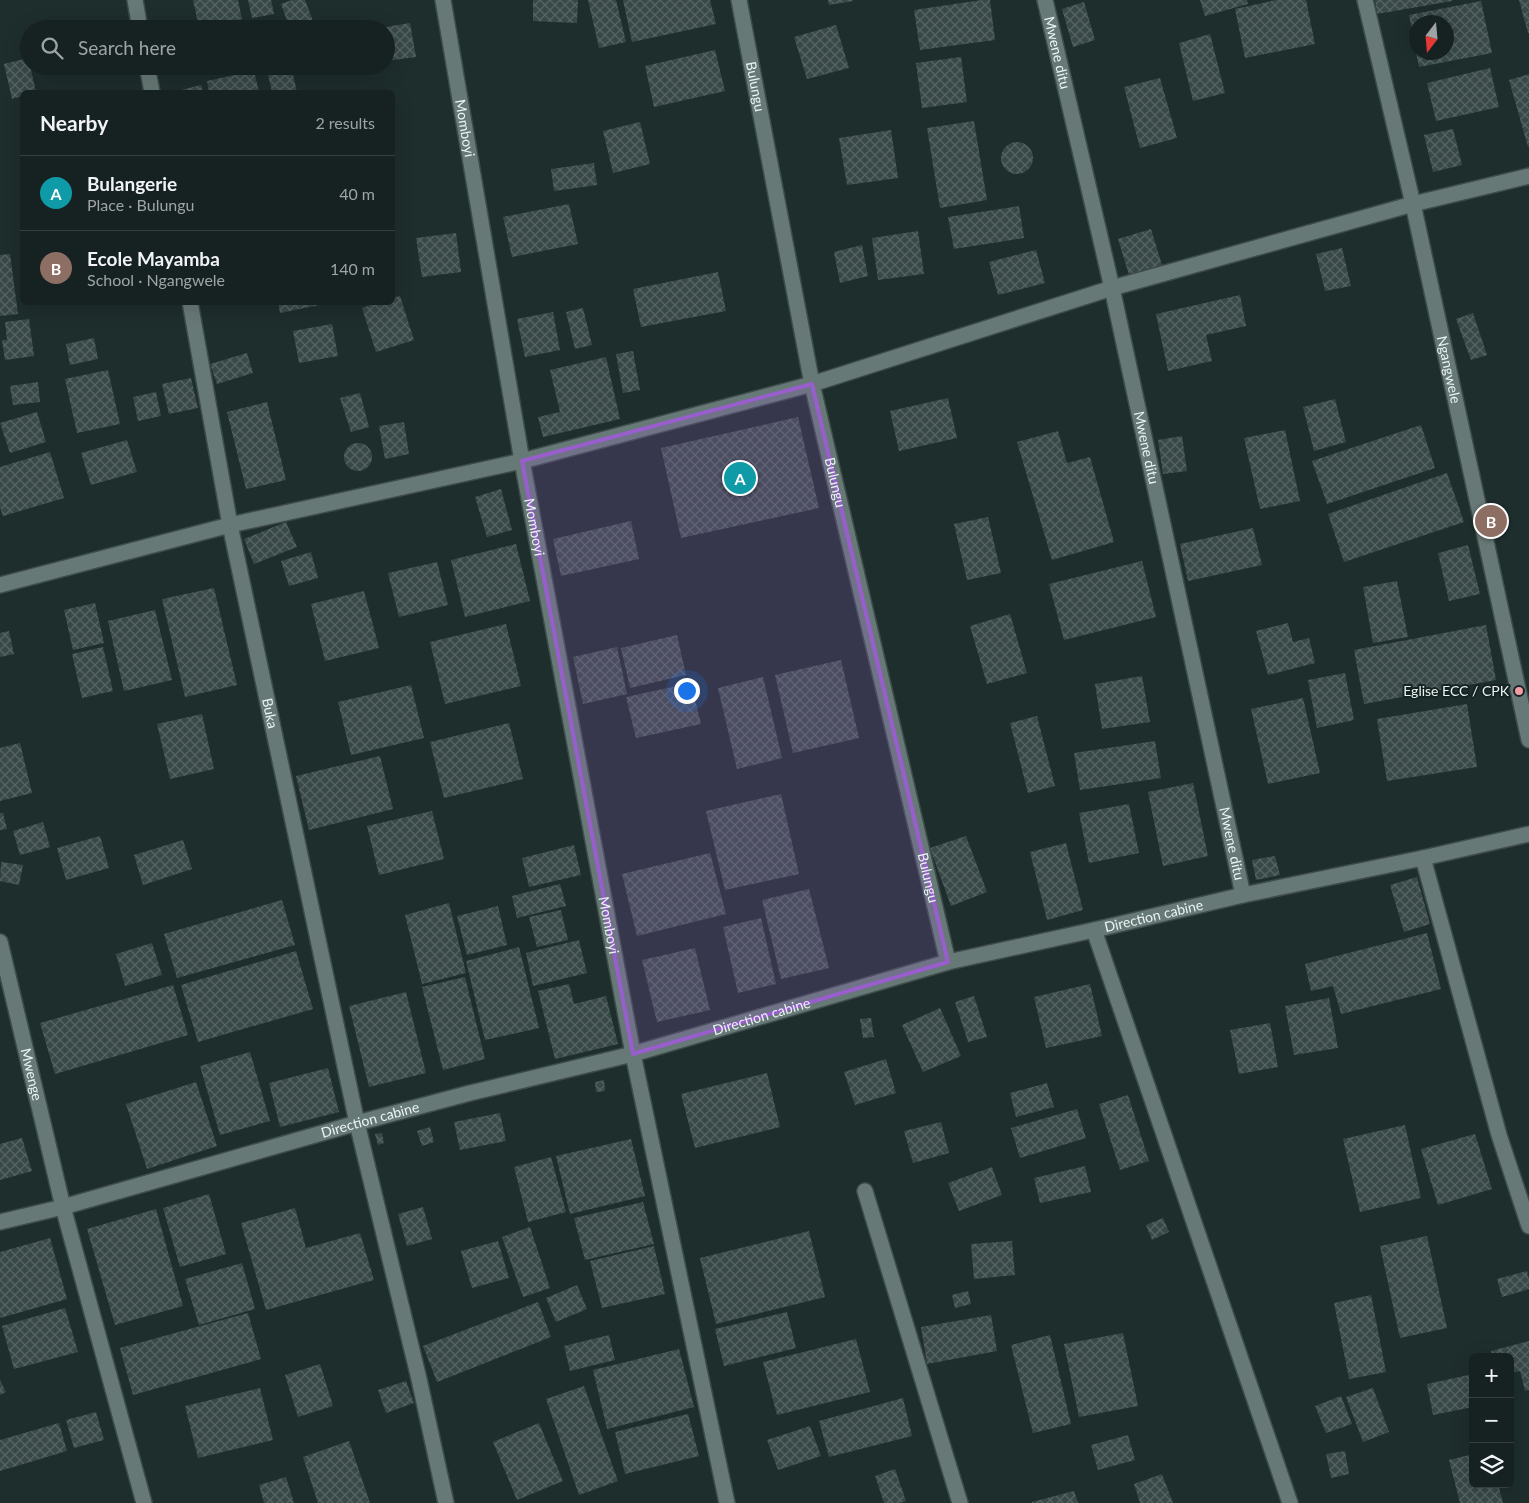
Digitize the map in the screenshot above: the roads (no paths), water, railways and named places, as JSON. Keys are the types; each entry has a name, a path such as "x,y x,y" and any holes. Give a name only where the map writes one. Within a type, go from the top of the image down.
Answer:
{"street":[{"path":"135,0 138,20"},
{"name":"Momboyi","path":"443,0 522,461 633,1054 727,1503"},
{"name":"Bulungu","path":"739,0 812,384 948,962"},
{"name":"Mwene ditu","path":"1045,0 1112,288 1243,895"},
{"name":"Ngangwele","path":"1365,0 1413,204 1529,740"},
{"path":"149,75 152,90"},
{"path":"0,585 230,525 522,461 812,384 1112,288 1413,204 1529,176"},
{"name":"Buka","path":"191,305 230,525 358,1123 420,1379 446,1503"},
{"name":"Direction cabine","path":"0,1222 470,1093 633,1054 948,962 1243,895 1529,834"},
{"path":"1423,858 1499,1135 1529,1226"},
{"path":"1094,930 1290,1503"},
{"name":"Mwenge","path":"0,942 63,1206 144,1503"},
{"path":"865,1191 960,1503"}],"place":[{"name":"Bulangerie","path":"740,478"},
{"name":"Ecole Mayamba","path":"1491,521"},
{"name":"Eglise ECC / CPK","path":"1519,691"}]}
